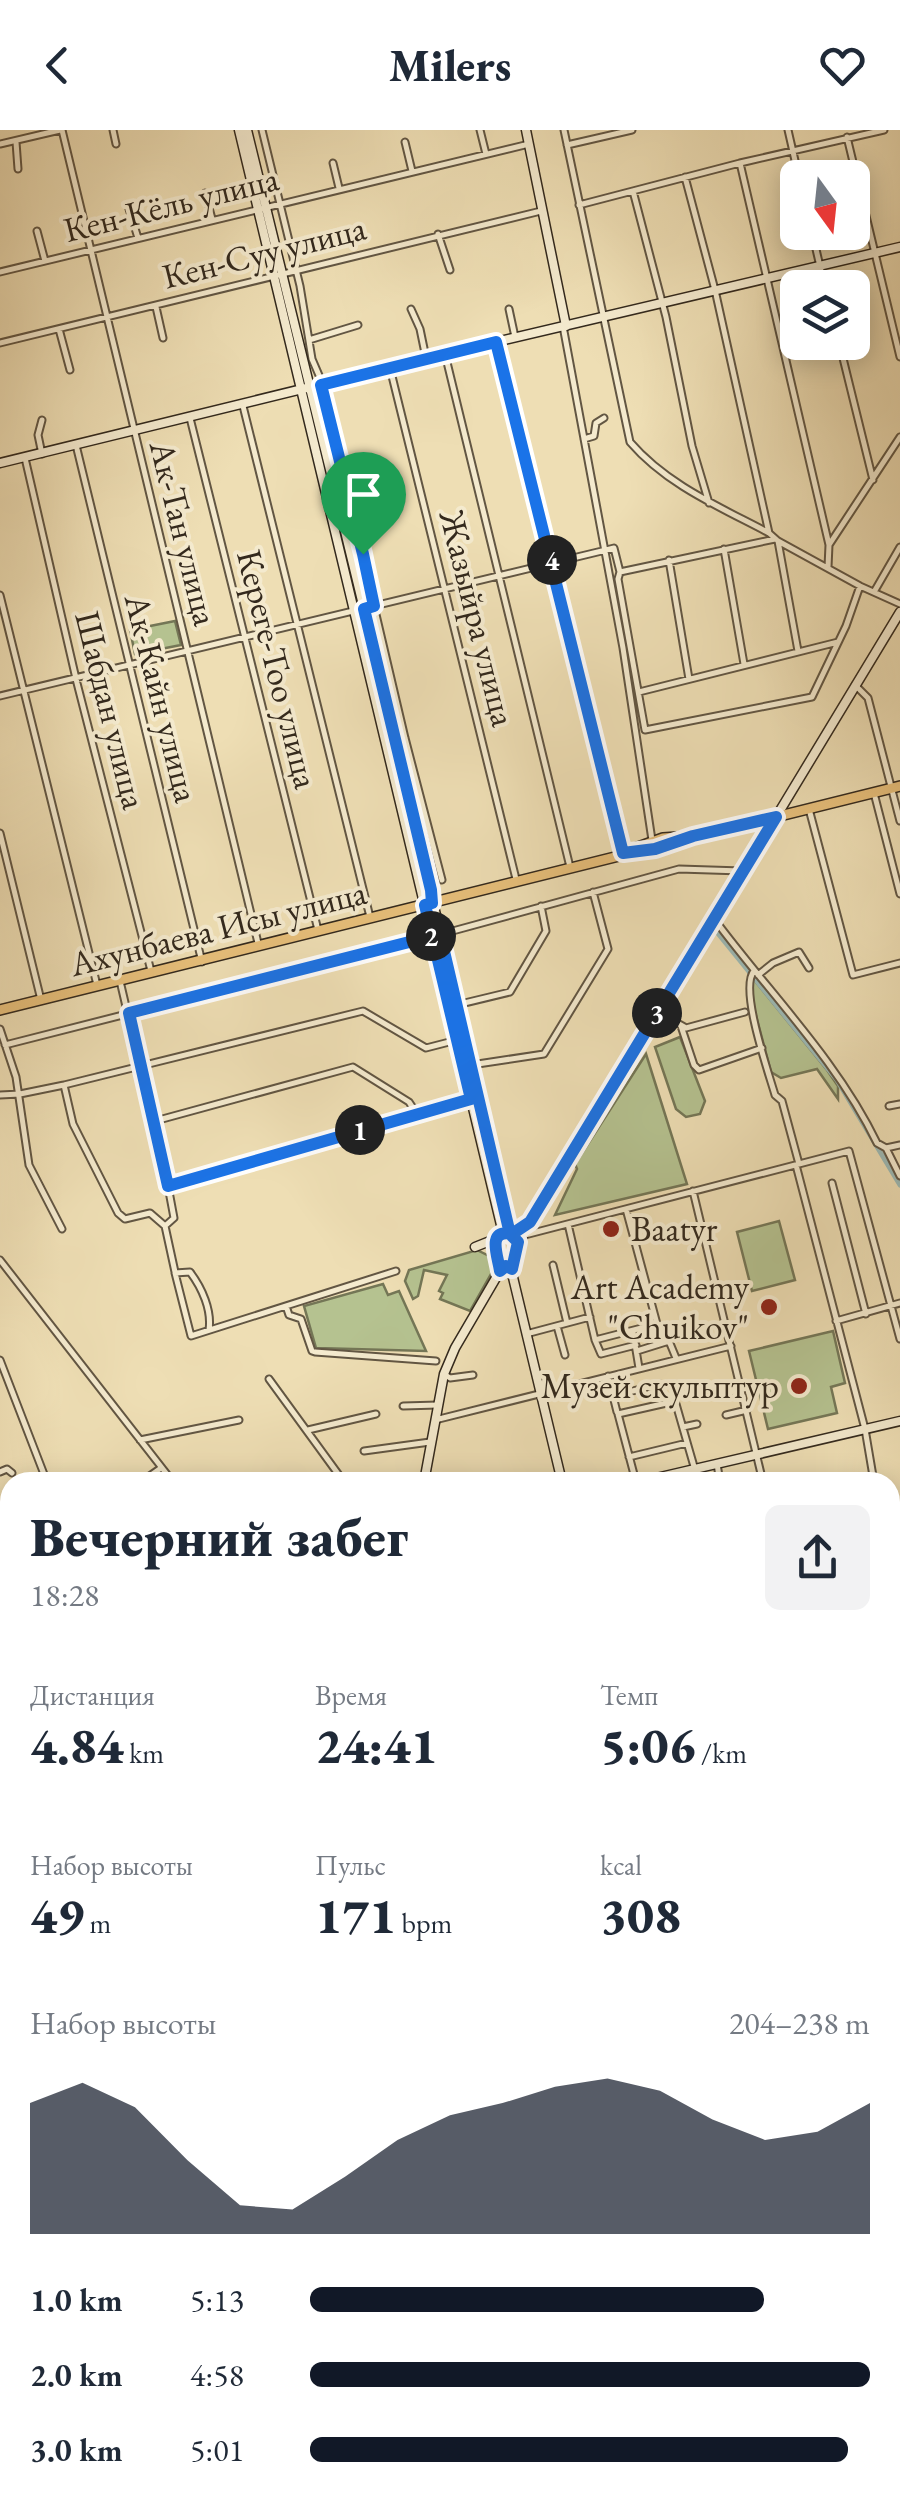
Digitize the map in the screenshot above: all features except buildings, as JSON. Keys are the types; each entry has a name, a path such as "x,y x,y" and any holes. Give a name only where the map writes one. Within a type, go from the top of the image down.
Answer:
{"main road":[{"path":"239,130 262,208"},
{"path":"247,130 277,276 360,610 501,1225 497,1252 500,1271"},
{"path":"526,130 564,326"},
{"path":"0,463 426,358 900,248"},
{"path":"515,1240 498,1237 474,1247 507,1257 900,614"},
{"name":"Ахунбаева Исы улица","path":"0,1010 896,787"},
{"name":"Ахунбаева Исы улица","path":"623,853 652,840 693,836"},
{"path":"436,935 515,1240 512,1269 560,1472"},
{"path":"426,1472 444,1374 455,1348 500,1271 506,1266 512,1269"},
{"path":"684,1472 900,1420"}],"street":[{"path":"0,144 61,130"},
{"name":"Ак-Тан улица","path":"61,130 260,947"},
{"path":"113,130 116,144"},
{"path":"262,130 296,270 308,341 442,880"},
{"path":"480,130 486,154"},
{"path":"564,130 630,442 643,456 709,503 900,604"},
{"path":"567,146 632,130"},
{"path":"788,130 795,160"},
{"path":"579,205 740,162 884,130"},
{"path":"848,137 900,358"},
{"path":"16,140 18,169"},
{"path":"404,142 412,170"},
{"name":"Кен-Кёль улица","path":"0,272 529,144"},
{"path":"740,162 824,512 828,568"},
{"path":"333,163 339,188"},
{"path":"685,177 715,290 769,533"},
{"path":"633,191 662,303 692,446 709,503"},
{"path":"205,193 212,220"},
{"path":"129,208 138,238"},
{"name":"Кен-Суу улица","path":"0,343 438,234 542,212"},
{"path":"37,232 45,261"},
{"path":"438,234 450,270"},
{"path":"816,250 821,270"},
{"path":"155,306 163,338"},
{"path":"411,309 420,328 426,358"},
{"path":"510,309 515,338"},
{"path":"308,341 358,324"},
{"path":"564,326 588,438 638,731 652,840"},
{"path":"58,329 70,370"},
{"path":"496,342 623,853"},
{"path":"445,354 570,867"},
{"path":"843,360 873,480"},
{"name":"Жазыйра улица","path":"390,368 516,880"},
{"path":"243,406 371,919"},
{"name":"Кереге-Тоо улица","path":"190,418 318,932"},
{"path":"588,438 596,423 604,418"},
{"path":"42,420 38,436 42,454"},
{"path":"829,544 900,437"},
{"name":"Ак-Кайн улица","path":"76,445 202,962"},
{"name":"Шабдан улица","path":"24,458 152,974"},
{"path":"620,572 776,540"},
{"path":"776,540 798,652"},
{"path":"874,592 900,546"},
{"path":"0,696 614,548 646,730 812,697 860,586"},
{"path":"724,548 744,665"},
{"path":"669,560 688,679"},
{"path":"0,595 97,987"},
{"path":"638,692 838,642"},
{"path":"855,685 868,698 896,787 900,821"},
{"path":"874,792 900,894"},
{"path":"809,809 854,975 900,963"},
{"path":"0,833 41,1000"},
{"path":"5,1044 679,869 742,871"},
{"path":"470,1065 544,1054 608,948 593,892"},
{"path":"456,1005 510,992 546,931 541,906"},
{"path":"713,918 753,973 832,1064 900,1176"},
{"path":"810,968 799,952 753,973 748,989 775,1095 782,1101 865,1429 872,1472"},
{"path":"120,981 155,1121 174,1218 164,1226"},
{"path":"0,1094 20,1094 64,1084 363,1011 426,1048 457,1040"},
{"path":"658,1012 691,1028 744,1012"},
{"path":"680,1026 698,1070 762,1048"},
{"path":"0,1030 20,1094 29,1165 62,1228"},
{"path":"155,1121 353,1068 410,1102 417,1114"},
{"path":"64,1084 73,1124 118,1213 125,1219 150,1213 164,1226 192,1336 396,1270"},
{"path":"168,1186 471,1099"},
{"path":"889,1106 900,1104"},
{"path":"886,1148 900,1145"},
{"path":"515,1240 848,1151 900,1340"},
{"path":"832,1183 866,1314"},
{"path":"693,1192 761,1472"},
{"path":"595,1340 656,1324 626,1208"},
{"path":"568,1224 601,1354 669,1342 676,1358"},
{"path":"0,1260 165,1472"},
{"path":"553,1266 567,1323"},
{"path":"175,1273 190,1272 201,1286 209,1330"},
{"path":"836,1321 900,1304"},
{"path":"286,1306 289,1315 300,1319 315,1352 436,1361"},
{"path":"526,1334 590,1317"},
{"path":"557,1326 565,1356"},
{"path":"633,1331 639,1368"},
{"path":"435,1420 731,1346"},
{"path":"0,1360 43,1472"},
{"path":"444,1374 450,1378 473,1374"},
{"path":"608,1376 634,1472"},
{"path":"269,1379 337,1472"},
{"path":"613,1396 660,1384"},
{"path":"722,1394 742,1389"},
{"path":"618,1414 676,1404 694,1470"},
{"path":"403,1406 438,1405"},
{"path":"726,1415 747,1410"},
{"path":"308,1430 376,1414"},
{"path":"140,1440 239,1420"},
{"path":"683,1427 697,1424"},
{"path":"364,1451 432,1442"},
{"path":"629,1456 688,1443"},
{"path":"717,1464 718,1472"},
{"path":"156,1472 162,1468"},
{"path":"0,1472 12,1472"}],"green space":[{"path":"175,621 181,645 135,654 130,630"},
{"path":"751,976 827,1070 838,1086 838,1099 817,1069 781,1078 771,1072 750,993"},
{"path":"680,1037 705,1101 700,1114 686,1117 676,1109 655,1047"},
{"path":"646,1054 687,1184 555,1215 577,1169 575,1164"},
{"path":"779,1221 795,1280 752,1291 737,1232"},
{"path":"477,1250 491,1257 495,1267 470,1311 440,1299 443,1293 439,1291 447,1275 424,1270 418,1296 413,1299 405,1281 409,1270"},
{"path":"383,1284 388,1295 399,1291 426,1351 316,1348 304,1306"},
{"path":"833,1331 845,1383 831,1387 837,1413 768,1429 749,1351"}],"waterway":[{"path":"716,931 837,1080 900,1185"}],"place":[{"name":"Baatyr","path":"611,1229"},
{"name":"Art Academy \"Chuikov\"","path":"769,1307"},
{"name":"Музей скульптур","path":"799,1386"}],"route":[{"path":"363,554 321,385 496,342 623,853 655,849 776,817 530,1222 512,1234 510,1234 508,1233 506,1233 502,1234 496,1239 500,1271 506,1266 512,1269 518,1242 510,1234 440,934 433,936 129,1013 168,1186 471,1099 433,936 425,905 432,903 431,890 364,609 374,606 363,554"}]}
